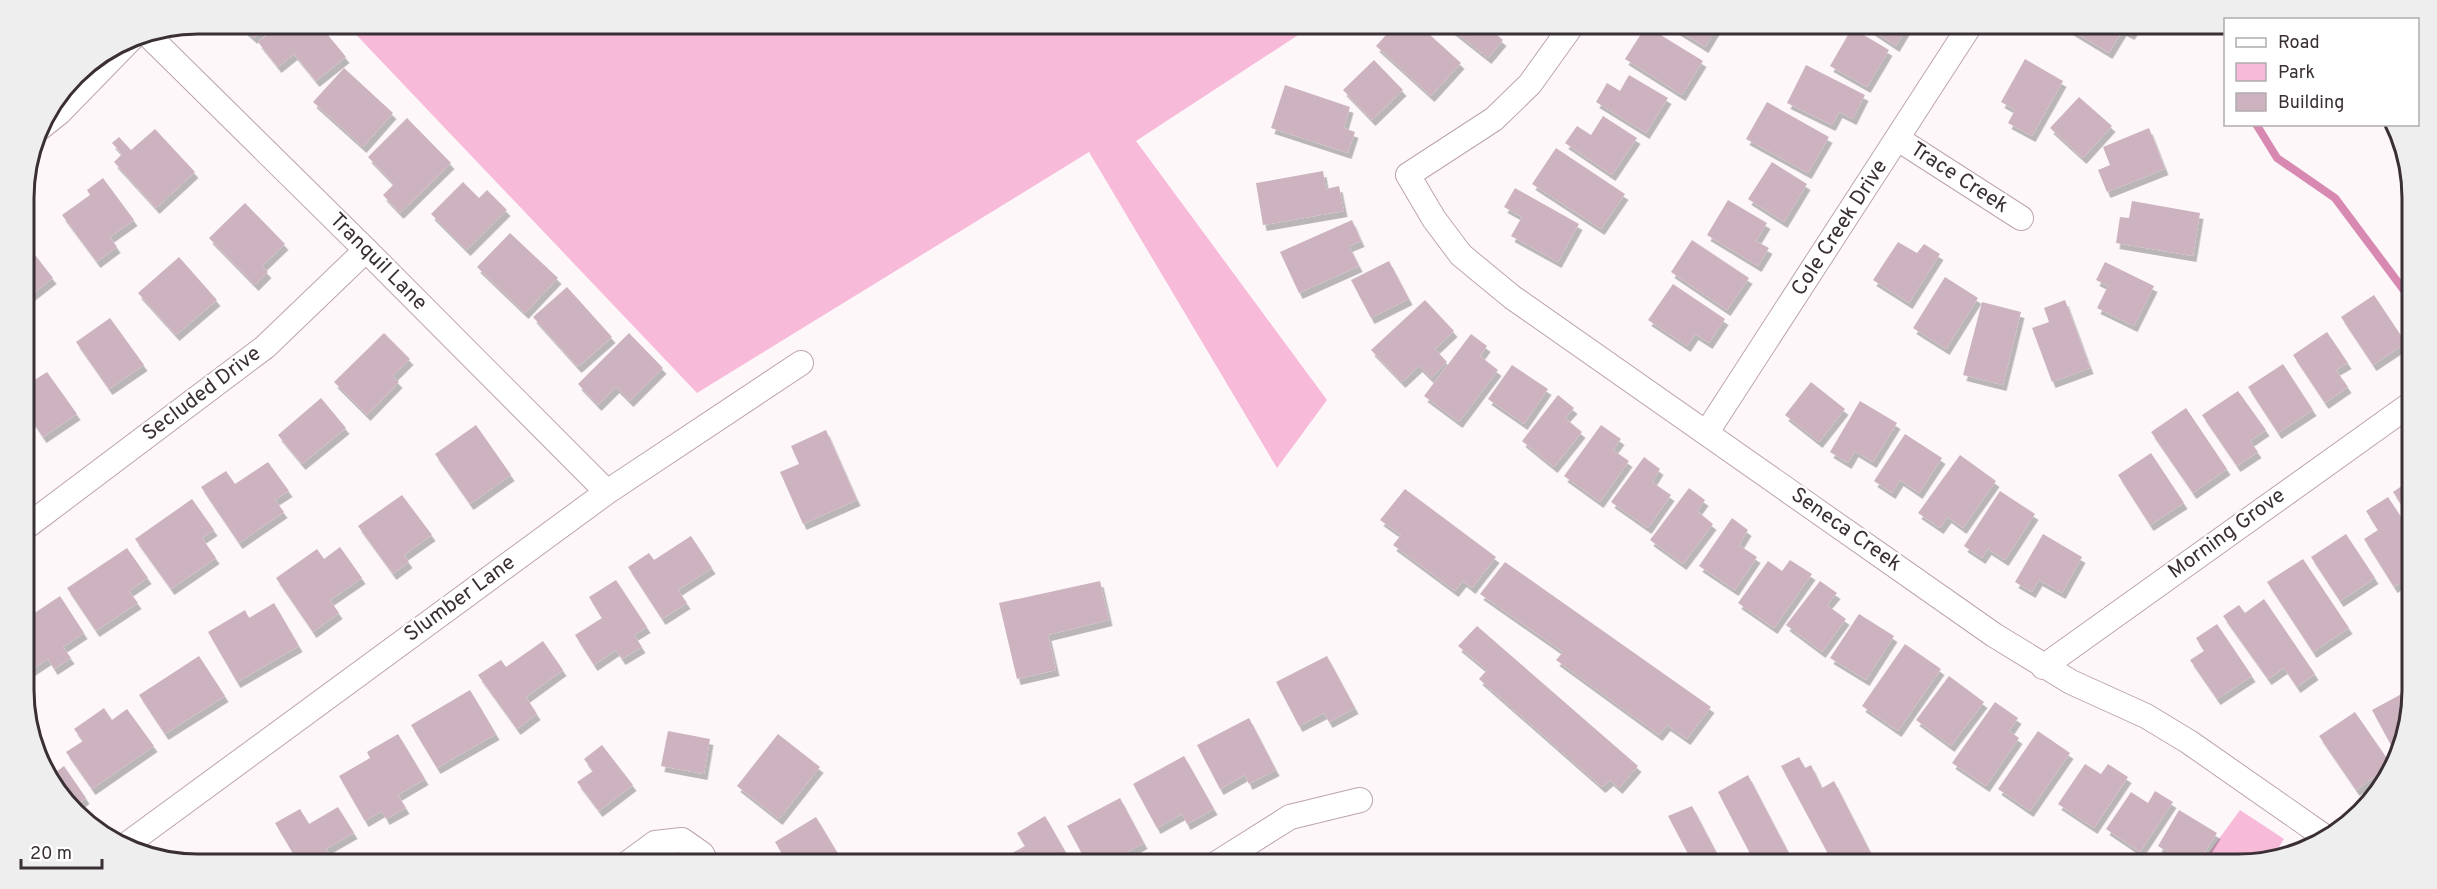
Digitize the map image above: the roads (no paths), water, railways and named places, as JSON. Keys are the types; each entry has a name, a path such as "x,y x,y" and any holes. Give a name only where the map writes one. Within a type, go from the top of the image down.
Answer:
{"street":[{"name":"Seneca Creek","path":"1566,34 1530,84 1494,119 1408,175 1434,219 1461,255 1512,297 1994,635 2043,667 2163,727 2320,834"},
{"name":"Cole Creek Drive","path":"1707,432 1965,34"},
{"name":"Tranquil Lane","path":"154,41 608,492"},
{"path":"57,114 112,59"},
{"name":"Trace Creek","path":"1898,139 2020,218"},
{"name":"Secluded Drive","path":"34,521 265,347 366,250"},
{"name":"Slumber Lane","path":"131,840 608,492 801,363"},
{"name":"Morning Grove","path":"2043,667 2402,410"},
{"path":"1231,854 1290,817 1360,800"},
{"path":"640,854 655,843 682,840 702,854"}],"waterway":[{"path":"2257,126 2277,158 2335,198 2402,288"}]}
